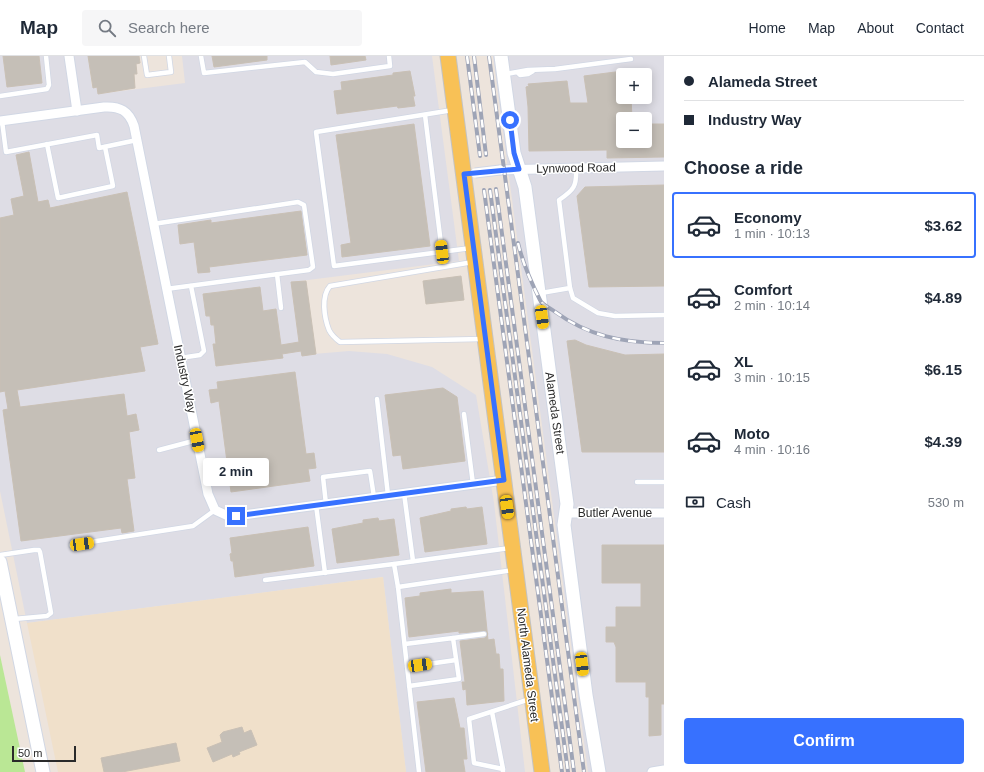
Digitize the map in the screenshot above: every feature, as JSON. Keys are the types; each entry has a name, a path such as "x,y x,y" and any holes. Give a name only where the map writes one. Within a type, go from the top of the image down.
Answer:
{"main road":[{"path":"448,56 455,110 470,174 474,254 514,559"},
{"name":"North Alameda Street","path":"514,559 542,772"}],"street":[{"path":"69,56 77,111"},
{"name":"Alameda Street","path":"502,56 514,153 525,187 567,504 564,525 584,680 598,772"},
{"name":"Industry Way","path":"1,121 104,107 118,107 129,113 137,140 208,494 215,510"},
{"name":"Lynwood Road","path":"470,174 519,169 664,166"},
{"path":"215,510 228,516 236,516 504,480"},
{"name":"Butler Avenue","path":"566,513 664,514"},
{"path":"0,562 43,772"},
{"path":"652,772 664,770"}],"lane":[{"path":"0,96 47,89 49,85 46,56"},
{"path":"144,56 147,75 171,72 169,56"},
{"path":"201,56 204,72 305,62"},
{"path":"305,56 305,62 316,72 333,74 390,66 389,56"},
{"path":"504,75 518,73 520,75 528,74 532,71 631,59"},
{"path":"455,110 316,132 334,266 442,252 474,254"},
{"path":"425,115 442,252"},
{"path":"1,121 6,152 97,136 99,148 137,140"},
{"path":"47,144 58,198 113,186 105,147"},
{"path":"576,168 576,182 570,193 559,200 570,288 573,298 598,313 615,316 664,316"},
{"path":"153,224 298,202 304,205 313,267 309,270 166,289"},
{"path":"474,254 330,286 325,292 325,306 329,331 340,342 485,339"},
{"path":"277,274 281,308"},
{"path":"180,358 200,354 204,351 191,286"},
{"path":"539,294 570,288"},
{"path":"377,399 388,495"},
{"path":"464,414 473,484"},
{"path":"159,450 197,440"},
{"path":"326,504 323,476 370,471 374,497"},
{"path":"637,482 664,482"},
{"path":"404,493 413,561"},
{"path":"316,505 325,573"},
{"path":"71,545 193,526 215,510"},
{"path":"0,555 34,550 38,550 40,552 51,613 47,616 12,620"},
{"path":"264,580 413,561 514,559"},
{"path":"398,587 514,559"},
{"path":"394,564 405,644 419,772"},
{"path":"405,644 484,634"},
{"path":"409,686 459,679 453,638"},
{"path":"407,667 456,660"},
{"path":"492,712 503,770 474,764 469,719 532,698"}],"shaded area":[{"path":"0,56 88,56 92,87 97,87 98,94 185,83 182,56 432,56 459,261 292,282 296,321 302,355 349,351 387,354 432,367 476,395 494,503 525,772 406,772 383,577 27,623 0,491"},
{"path":"493,56 664,56 664,772 588,772"},
{"path":"383,577 406,772 58,772 27,623"}],"green space":[{"path":"0,655 25,772 0,772"}],"building":[{"path":"3,56 39,56 42,83 7,87"},
{"path":"88,56 139,56 140,63 136,64 137,74 134,74 135,88 98,94 97,87 93,88"},
{"path":"212,56 267,56 267,60 214,67"},
{"path":"330,56 365,56 366,60 331,65"},
{"path":"410,71 415,96 413,96 415,106 398,108 397,106 337,114 334,91 342,90 341,82 393,75 393,73"},
{"path":"616,72 616,104 631,104 632,112 616,112 616,148 652,148 652,124 664,124 664,157 607,158 607,150 529,151 526,87 529,86 528,84 567,81 570,103 588,103 584,76"},
{"path":"414,124 430,246 342,257 341,245 351,243 336,135"},
{"path":"29,152 38,202 48,200 50,208 127,192 158,344 140,347 145,371 17,390 20,407 124,394 127,416 136,414 139,430 129,432 135,478 127,479 134,531 122,533 121,528 21,541 3,410 8,409 5,391 0,392 0,218 14,215 11,199 24,196 16,155"},
{"path":"664,185 664,286 589,287 577,196 585,187"},
{"path":"301,211 307,255 209,267 210,272 198,273 194,242 180,244 178,225 211,220 211,223"},
{"path":"461,276 464,300 426,304 423,281"},
{"path":"306,281 316,354 302,356 301,351 282,354 283,358 216,366 213,344 216,344 214,325 211,325 210,316 206,316 203,294 260,287 263,311 276,309 281,345 299,342 291,282"},
{"path":"575,340 586,345 625,355 664,354 664,452 582,452 567,341"},
{"path":"295,372 306,454 314,453 316,468 308,469 310,481 231,492 219,401 211,403 209,390 218,389 217,382"},
{"path":"443,388 457,397 465,461 403,469 401,455 393,456 385,395"},
{"path":"466,507 467,509 482,507 487,544 425,552 420,518 451,511 451,509"},
{"path":"378,518 379,521 394,519 399,555 337,563 332,529 363,523 363,520"},
{"path":"308,527 314,566 235,577 233,561 231,561 230,554 232,553 230,538"},
{"path":"602,545 664,545 664,704 661,704 661,735 649,736 649,697 646,697 646,682 616,682 616,647 614,642 606,642 606,627 616,627 616,607 641,607 641,583 602,583"},
{"path":"451,589 451,593 483,591 487,633 486,631 459,633 459,631 409,637 405,598 420,596 420,593"},
{"path":"487,635 488,640 494,639 496,654 499,654 500,669 503,669 504,701 467,705 466,689 463,690 462,682 465,682 460,641 485,638"},
{"path":"454,698 460,728 464,728 467,759 463,759 465,772 426,772 417,702"},
{"path":"242,727 244,733 251,730 257,745 239,752 240,754 233,757 232,754 213,762 207,748 222,742 220,735 223,732"},
{"path":"176,743 180,761 122,772 104,772 101,758"}],"railway":[{"path":"467,56 480,156"},
{"path":"474,56 486,155"},
{"path":"489,56 584,772"},
{"path":"496,189 574,772"},
{"path":"484,190 562,772"},
{"path":"490,190 568,772"},
{"path":"518,243 530,280 544,305 567,320 593,332 634,342 664,343"}],"route":[{"path":"236,516 504,480 464,174 519,169 514,153 510,120"}]}
